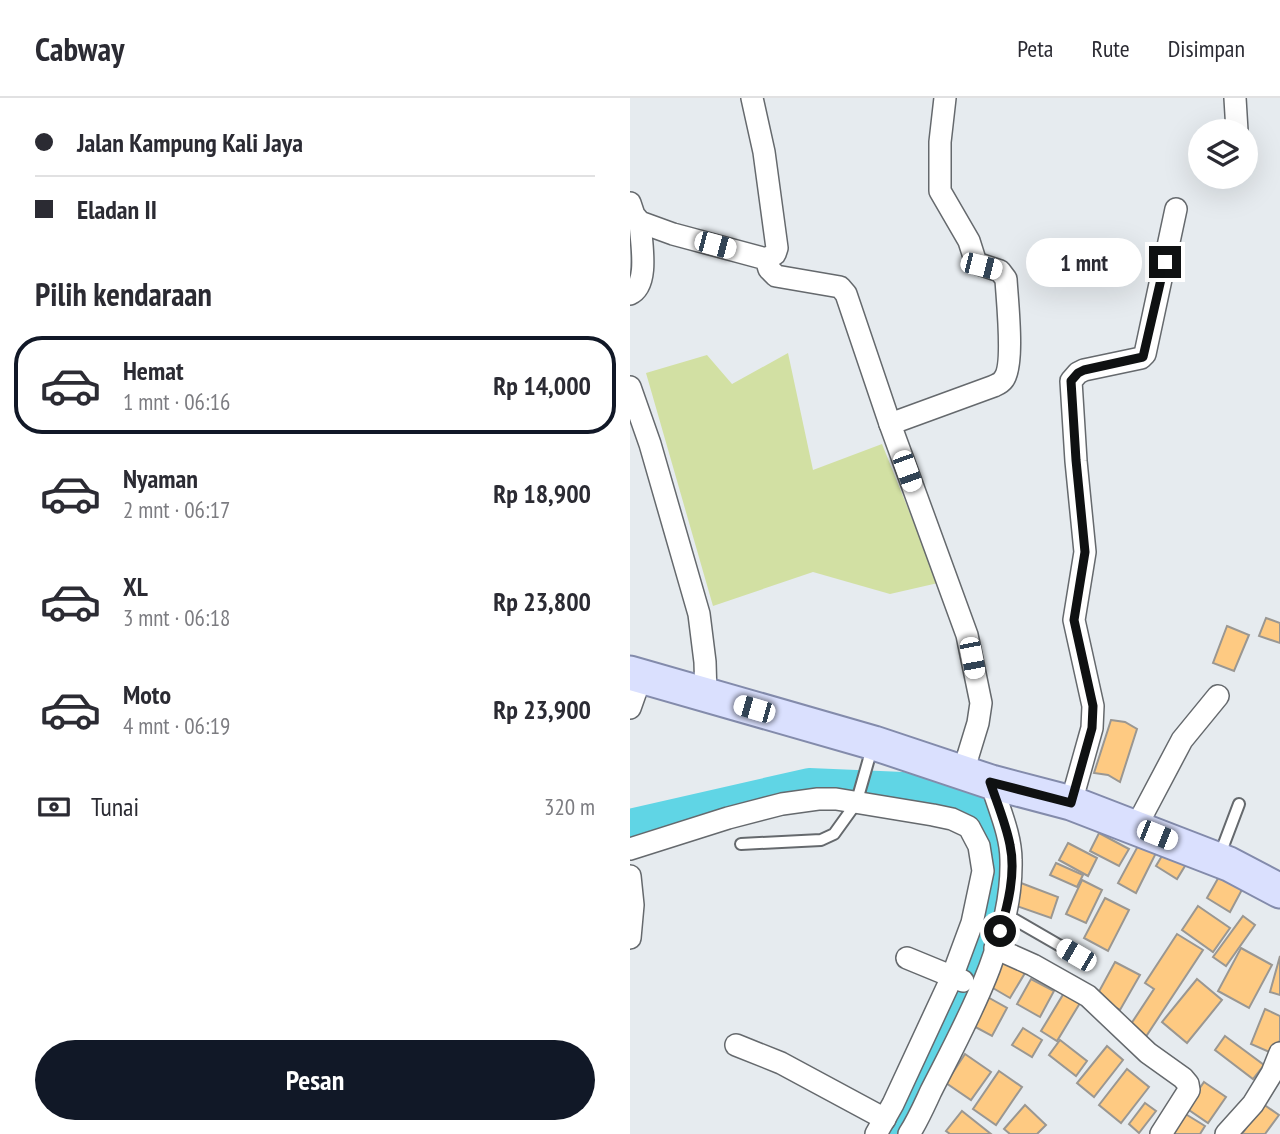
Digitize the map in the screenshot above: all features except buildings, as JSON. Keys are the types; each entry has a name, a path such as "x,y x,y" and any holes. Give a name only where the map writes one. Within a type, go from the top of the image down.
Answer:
{"main road":[{"path":"636,675 706,696 871,753 977,777 1071,803 1218,859 1280,891"}],"street":[{"path":"630,203 640,222 673,234 766,259 775,254 777,248 764,152 752,98"},
{"path":"890,424 994,386 1004,380 1007,371 1010,350 1006,279 1000,271 976,263 969,241 940,191 940,142 945,98"},
{"path":"1235,98 1236,119"},
{"path":"1071,803 1092,728 1093,706 1074,620 1085,552 1071,381 1084,370 1141,358 1145,354 1177,209"},
{"path":"630,294 638,290 643,280 640,222"},
{"path":"736,1045 781,1063 881,1127 965,981 995,948 1005,914 1011,878 1010,845 977,777 981,703 967,635 846,294 840,287 776,276 769,269 766,259"},
{"path":"630,387 650,444 699,614 706,696"},
{"path":"630,708 636,675"},
{"path":"1136,827 1182,740 1217,696"},
{"path":"630,849 782,804 818,799 856,800 952,819 969,827 982,857 981,880 972,923 965,981 962,1033 909,1134"},
{"path":"630,876 634,905 630,938"},
{"path":"995,948 1033,965 1088,996 1148,1053 1183,1077 1189,1090 1161,1134"},
{"path":"907,958 965,981"},
{"path":"1226,1134 1253,1104 1272,1073 1280,1053"}],"lane":[{"path":"741,844 821,840 834,834 856,800 871,753"},
{"path":"1218,859 1239,804"},
{"path":"1005,914 1076,955"}],"green space":[{"path":"788,353 813,470 882,444 938,583 890,594 813,572 713,606 646,373 707,355 732,384"}],"waterway":[{"path":"630,825 809,784 903,788 979,806 996,838 989,936 934,1053 888,1134"}],"route":[{"path":"1000,931 1005,914 1012,859 990,782 1071,803 1092,728 1093,706 1074,620 1085,552 1071,381 1084,370 1143,357 1165,262"}]}
